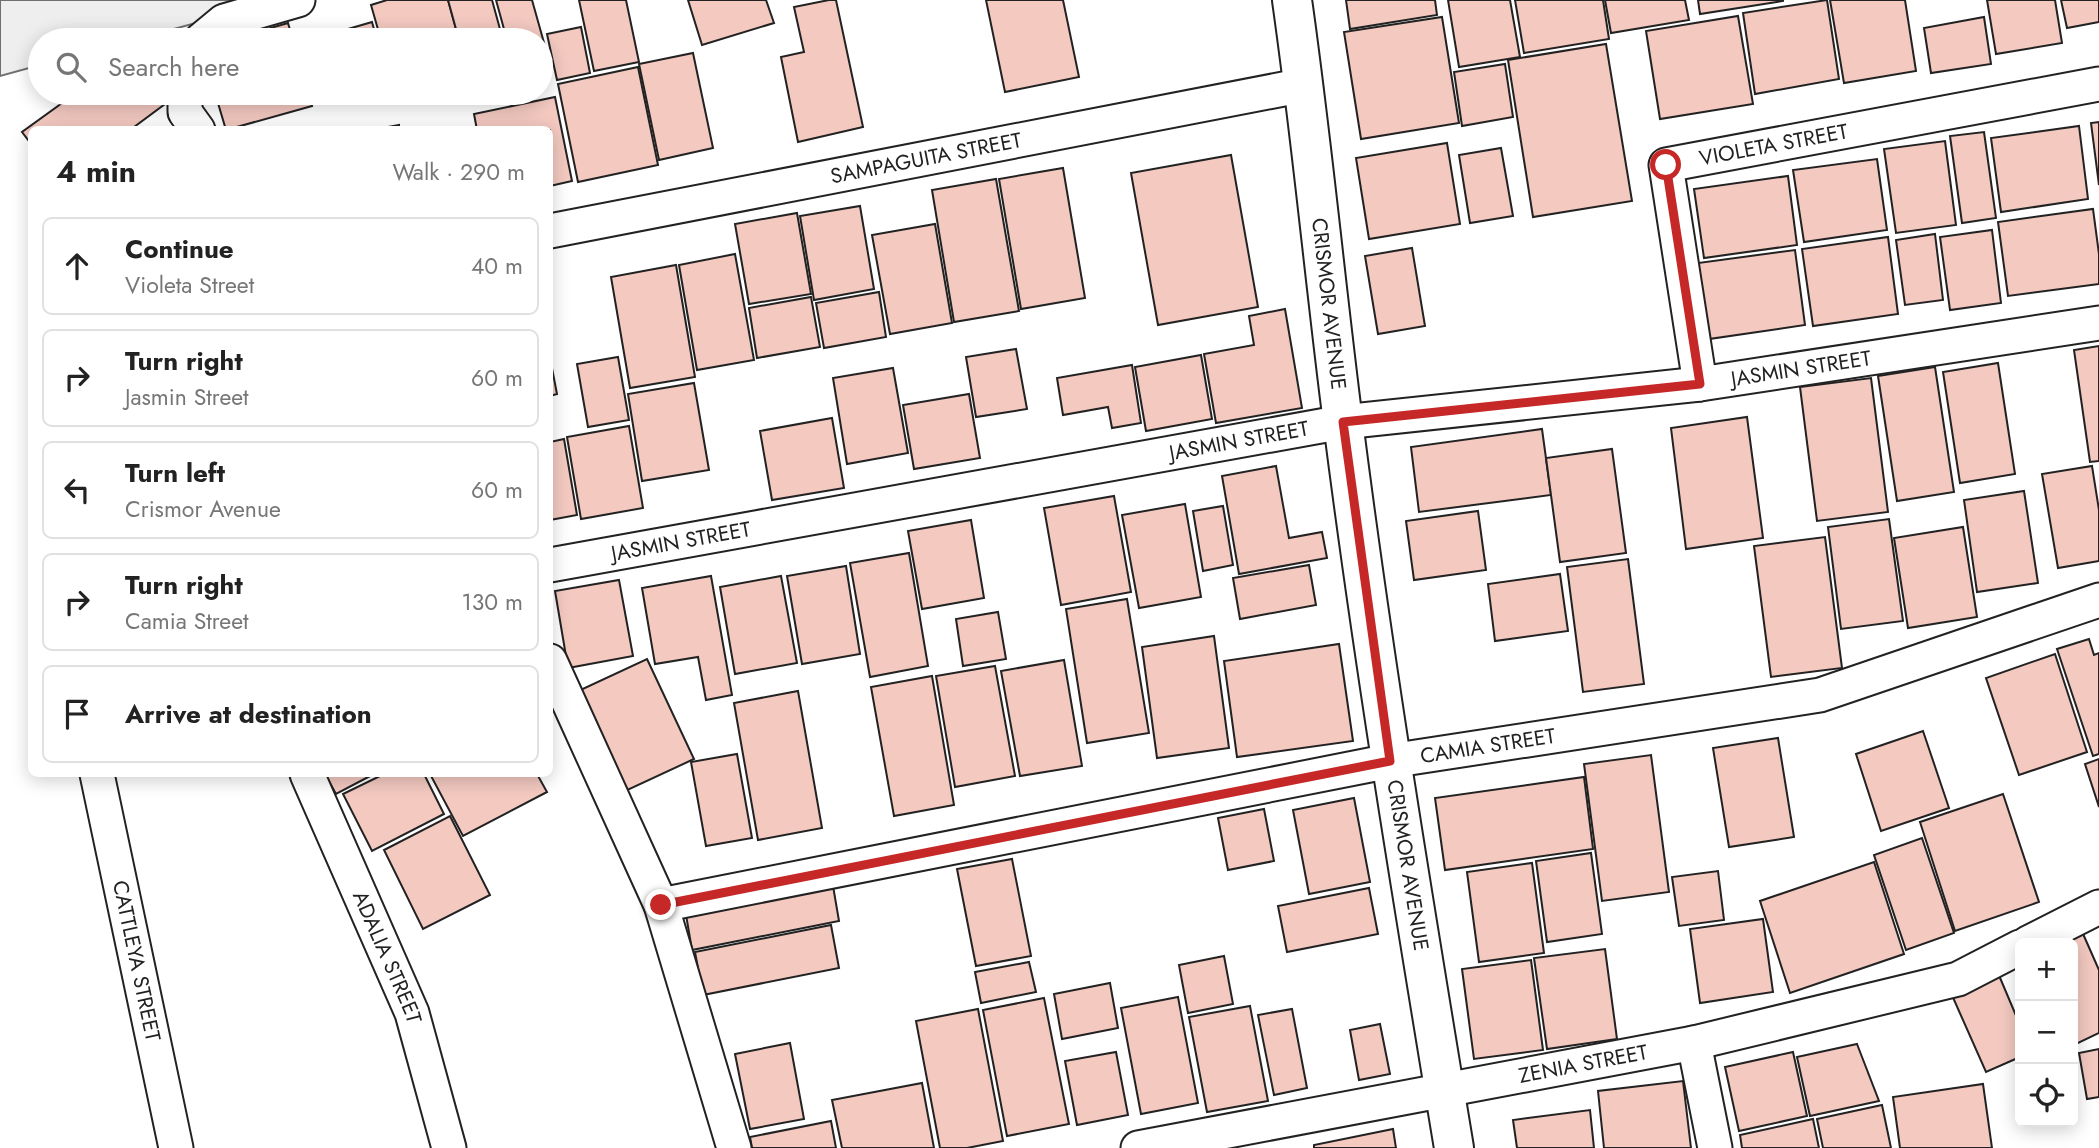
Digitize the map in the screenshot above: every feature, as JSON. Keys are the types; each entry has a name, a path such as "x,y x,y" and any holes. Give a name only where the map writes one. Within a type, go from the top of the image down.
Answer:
{"street":[{"path":"221,28 298,0"},
{"name":"CRISMOR AVENUE","path":"1292,0 1343,422 1390,761 1454,1148"},
{"name":"VIOLETA STREET","path":"1700,384 1666,165 2099,84"},
{"name":"SAMPAGUITA STREET","path":"553,230 1304,85"},
{"path":"185,105 185,112 195,126"},
{"name":"JASMIN STREET","path":"553,564 1343,422 1700,384 2099,323"},
{"name":"CAMIA STREET","path":"661,905 1390,761 1820,695 2099,600"},
{"path":"553,668 661,905 734,1148"},
{"name":"CATTLEYA STREET","path":"98,777 176,1148"},
{"name":"ADALIA STREET","path":"308,777 412,1013 449,1148"},
{"path":"2038,938 2099,906"},
{"name":"ZENIA STREET","path":"1138,1148 1694,1043 1958,979 2015,950"},
{"path":"1694,1043 1715,1148"}],"shaded area":[{"path":"0,0 281,0 177,28 28,28 28,68 0,76"}],"building":[{"path":"387,0 448,0 456,28 378,28 371,5"},
{"path":"448,0 492,0 500,28 456,28"},
{"path":"496,0 532,0 540,28 504,28"},
{"path":"579,0 626,0 639,62 594,71"},
{"path":"688,0 766,0 774,23 702,45"},
{"path":"836,0 863,127 798,142 781,57 804,52 794,7"},
{"path":"986,0 1063,0 1079,77 1005,92"},
{"path":"1346,0 1435,0 1437,15 1350,29"},
{"path":"1448,0 1510,0 1520,57 1459,67"},
{"path":"1515,0 1603,0 1609,39 1524,53"},
{"path":"1605,0 1685,0 1689,20 1611,33"},
{"path":"1698,0 1783,0 1783,1 1700,14"},
{"path":"1827,0 1839,79 1755,94 1743,13"},
{"path":"1830,0 1905,0 1916,71 1844,83"},
{"path":"1987,0 2055,0 2062,43 1996,54"},
{"path":"2061,0 2099,0 2099,22 2067,28"},
{"path":"1738,16 1753,104 1660,119 1646,31"},
{"path":"1442,17 1459,123 1361,139 1344,32"},
{"path":"1984,17 1991,64 1931,73 1924,28"},
{"path":"372,22 374,28 351,28"},
{"path":"288,23 289,28 271,28"},
{"path":"581,27 590,73 557,80 553,62 553,33"},
{"path":"1606,44 1632,201 1533,217 1508,60"},
{"path":"693,53 713,148 659,160 639,64"},
{"path":"1505,64 1513,117 1462,126 1454,72"},
{"path":"638,67 658,165 578,182 558,84"},
{"path":"553,97 572,181 553,185 553,126 476,126 474,114 517,105 553,105"},
{"path":"59,105 164,105 135,126 30,126"},
{"path":"219,105 312,106 240,126 225,126"},
{"path":"2099,122 2099,185 2091,123"},
{"path":"2079,126 2088,199 2001,212 1991,138"},
{"path":"28,128 28,140 22,132"},
{"path":"1984,132 1996,218 1962,223 1950,136"},
{"path":"1945,141 1956,225 1896,233 1884,149"},
{"path":"1447,143 1460,224 1369,239 1356,158"},
{"path":"1501,148 1513,216 1470,223 1459,155"},
{"path":"1231,155 1258,307 1158,325 1131,173"},
{"path":"1877,159 1887,230 1804,242 1793,170"},
{"path":"1063,168 1085,298 1021,309 999,179"},
{"path":"1788,176 1797,245 1704,258 1694,189"},
{"path":"996,179 1019,311 954,322 932,190"},
{"path":"860,206 874,289 814,300 800,216"},
{"path":"2093,209 2099,254 2099,284 2008,296 1998,222"},
{"path":"797,213 811,294 749,304 735,224"},
{"path":"935,224 952,323 890,334 872,235"},
{"path":"1992,230 2001,303 1950,310 1940,237"},
{"path":"1935,234 1943,300 1905,305 1896,240"},
{"path":"1888,237 1898,314 1813,326 1802,249"},
{"path":"1412,248 1425,326 1378,334 1365,256"},
{"path":"1795,250 1805,325 1709,339 1698,263"},
{"path":"735,254 754,360 697,370 679,265"},
{"path":"676,265 695,377 630,388 611,277"},
{"path":"879,292 886,337 824,348 816,303"},
{"path":"811,297 820,347 757,358 749,308"},
{"path":"1285,309 1302,408 1216,423 1204,354 1254,345 1249,316"},
{"path":"2099,346 2099,461 2090,462 2074,350"},
{"path":"1016,349 1027,409 976,417 966,357"},
{"path":"1201,355 1212,419 1146,431 1135,367"},
{"path":"618,357 629,420 588,427 577,364"},
{"path":"1998,363 2015,474 1960,483 1943,372"},
{"path":"1132,365 1141,423 1112,428 1108,407 1063,415 1057,378"},
{"path":"1935,367 1954,492 1897,501 1878,376"},
{"path":"893,368 908,453 847,464 833,378"},
{"path":"553,373 557,394 553,395"},
{"path":"1871,378 1888,512 1817,521 1800,387"},
{"path":"694,383 709,470 642,481 628,394"},
{"path":"969,394 980,458 914,469 903,405"},
{"path":"1747,417 1763,538 1686,549 1671,428"},
{"path":"832,418 844,488 772,500 760,431"},
{"path":"629,426 643,508 581,519 567,437"},
{"path":"1542,429 1551,495 1419,512 1411,447"},
{"path":"564,439 577,515 553,519 553,441"},
{"path":"1612,449 1626,553 1560,562 1546,458"},
{"path":"1276,466 1289,538 1322,532 1327,558 1239,574 1222,476"},
{"path":"2092,466 2099,510 2099,561 2058,568 2042,474"},
{"path":"2024,491 2038,583 1977,592 1964,500"},
{"path":"1114,496 1131,592 1061,605 1044,508"},
{"path":"1185,504 1201,597 1139,608 1122,515"},
{"path":"1223,506 1233,565 1203,571 1193,511"},
{"path":"1478,511 1486,570 1414,580 1406,521"},
{"path":"1889,519 1903,621 1841,629 1828,527"},
{"path":"971,520 984,598 922,609 908,531"},
{"path":"1963,527 1977,617 1908,628 1894,538"},
{"path":"1825,537 1842,668 1771,677 1754,546"},
{"path":"909,553 928,666 870,677 850,563"},
{"path":"1628,559 1644,684 1583,692 1567,567"},
{"path":"1309,565 1316,605 1240,619 1233,578"},
{"path":"846,566 860,654 802,664 787,576"},
{"path":"1560,574 1568,631 1495,641 1488,584"},
{"path":"711,576 732,695 706,700 698,657 655,664 642,588"},
{"path":"781,576 797,663 735,674 720,587"},
{"path":"619,580 633,656 568,668 555,591"},
{"path":"1127,599 1149,733 1087,743 1066,609"},
{"path":"998,612 1006,659 963,666 956,619"},
{"path":"1214,636 1229,748 1157,758 1142,647"},
{"path":"2089,639 2094,655 2099,653 2099,754 2093,756 2057,649"},
{"path":"1339,644 1353,741 1237,757 1224,661"},
{"path":"2055,654 2087,752 2019,775 1986,678"},
{"path":"647,659 694,759 621,793 574,693"},
{"path":"1064,660 1082,766 1020,776 1001,671"},
{"path":"995,666 1015,776 955,787 936,676"},
{"path":"932,676 954,805 894,816 871,687"},
{"path":"798,691 822,828 758,840 734,703"},
{"path":"1923,731 1949,808 1881,831 1856,754"},
{"path":"1778,738 1794,837 1729,847 1713,748"},
{"path":"737,754 752,838 706,846 691,762"},
{"path":"1651,755 1669,892 1602,901 1584,764"},
{"path":"2099,759 2099,807 2085,764"},
{"path":"327,777 368,777 336,794"},
{"path":"378,777 426,777 444,814 372,851 343,794"},
{"path":"432,777 539,777 547,792 463,836"},
{"path":"1584,777 1593,849 1445,870 1435,798"},
{"path":"2003,794 2039,902 1955,931 1920,822"},
{"path":"1354,798 1370,882 1309,894 1293,810"},
{"path":"1264,809 1274,861 1228,870 1218,818"},
{"path":"450,816 490,895 423,929 384,850"},
{"path":"1922,838 1954,933 1906,950 1874,855"},
{"path":"1591,853 1602,934 1547,942 1536,861"},
{"path":"1012,859 1031,956 976,966 957,869"},
{"path":"1874,862 1904,954 1790,993 1760,901"},
{"path":"1532,863 1544,953 1479,962 1467,872"},
{"path":"1718,871 1724,920 1679,926 1672,877"},
{"path":"832,880 839,921 692,950 685,909"},
{"path":"1369,888 1378,934 1287,952 1278,906"},
{"path":"1763,919 1773,992 1700,1003 1690,929"},
{"path":"831,925 839,968 703,995 695,952"},
{"path":"2080,927 2099,970 2099,1033 2078,1043 2078,938 2055,938"},
{"path":"1605,949 1617,1039 1547,1049 1534,958"},
{"path":"1224,956 1233,1004 1188,1013 1179,965"},
{"path":"1531,960 1543,1050 1474,1059 1462,969"},
{"path":"1029,962 1036,992 981,1003 975,972"},
{"path":"1998,973 2015,1013 2015,1059 1986,1072 1951,993"},
{"path":"1110,983 1118,1028 1062,1039 1054,994"},
{"path":"1178,997 1198,1103 1141,1114 1121,1008"},
{"path":"1044,998 1069,1124 1007,1136 983,1010"},
{"path":"1250,1006 1268,1101 1207,1112 1189,1017"},
{"path":"978,1009 1003,1141 967,1148 940,1148 916,1021"},
{"path":"1292,1009 1307,1088 1274,1095 1258,1015"},
{"path":"1380,1024 1390,1074 1359,1080 1350,1030"},
{"path":"790,1043 804,1119 750,1129 735,1054"},
{"path":"1857,1044 1879,1101 1810,1116 1797,1057"},
{"path":"2099,1049 2099,1097 2087,1099 2079,1053"},
{"path":"1116,1052 1128,1115 1077,1125 1065,1061"},
{"path":"1793,1052 1807,1116 1739,1131 1725,1067"},
{"path":"1683,1081 1691,1148 1604,1148 1598,1091"},
{"path":"922,1083 934,1148 842,1148 832,1100"},
{"path":"1983,1084 1992,1148 1900,1148 1893,1097"},
{"path":"1882,1105 1891,1148 1823,1148 1817,1119"},
{"path":"1590,1110 1594,1148 1517,1148 1513,1120"},
{"path":"1813,1119 1819,1148 1742,1148 1740,1135"},
{"path":"831,1121 836,1148 752,1148 750,1137"},
{"path":"1393,1129 1396,1148 1314,1148 1314,1145"}],"route":[{"path":"661,905 1390,761 1343,422 1700,384 1666,165"}]}
